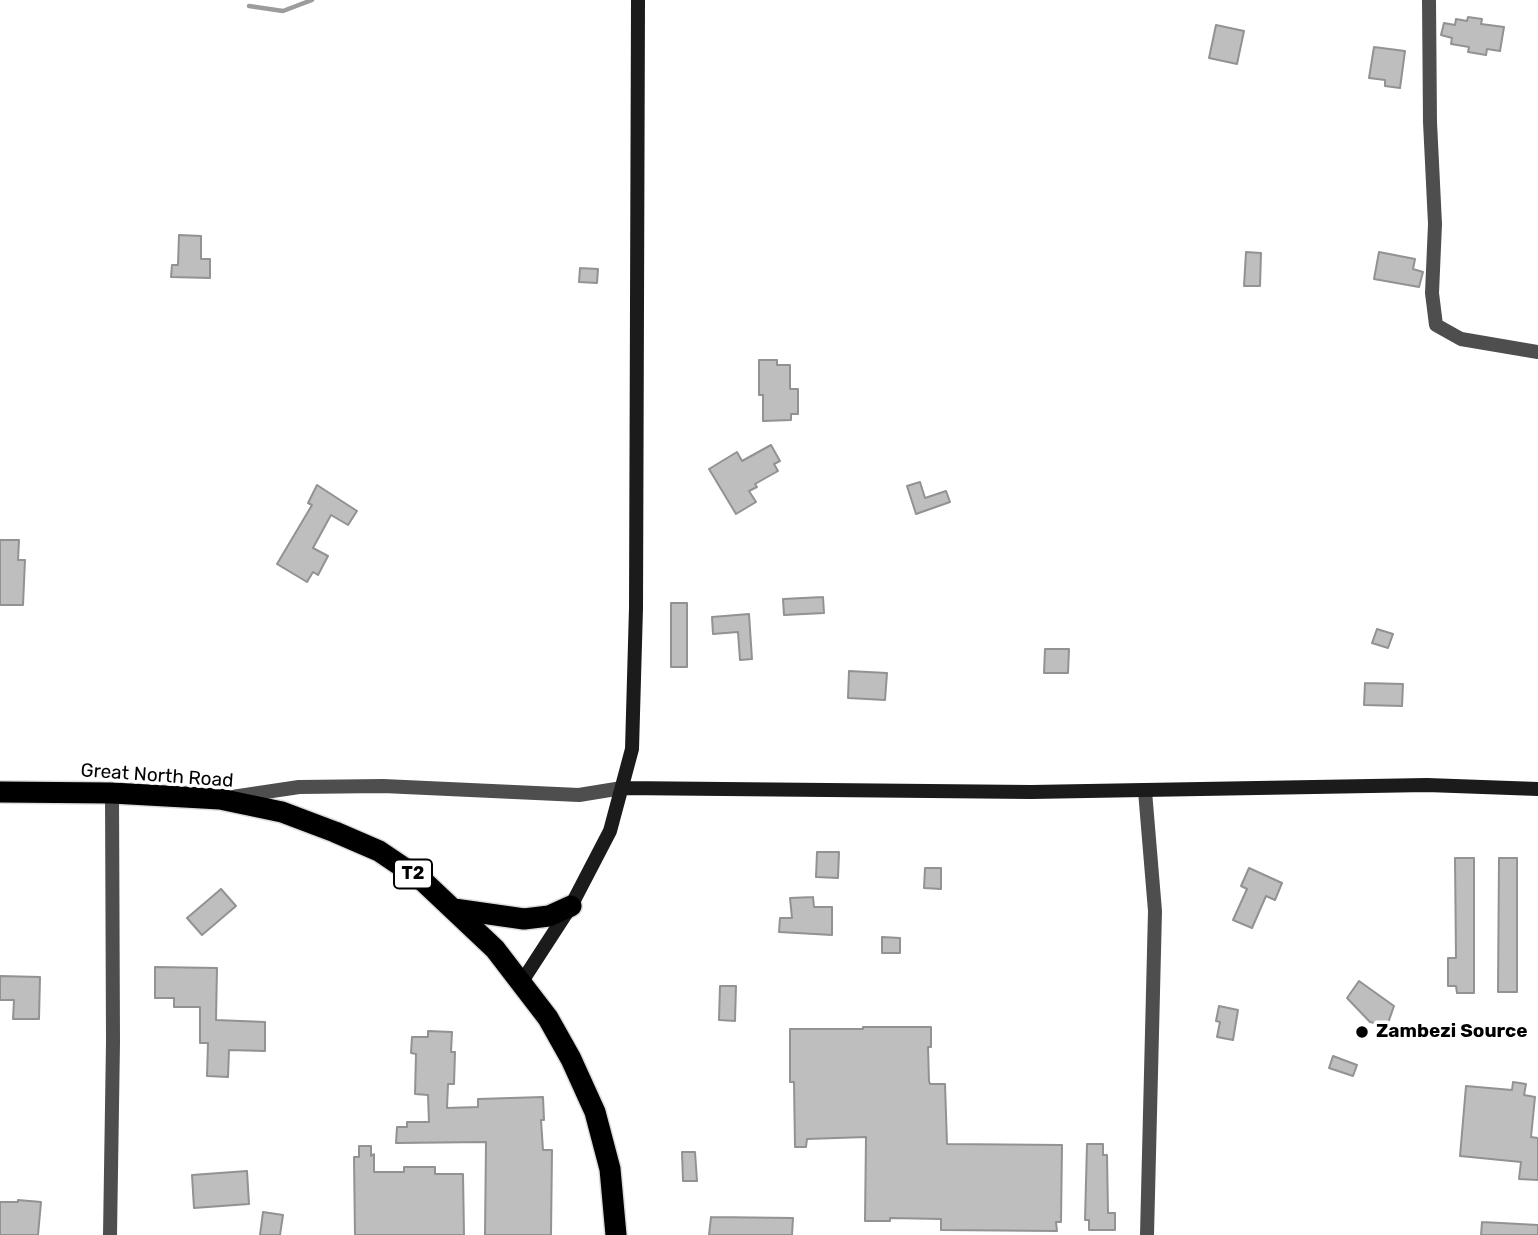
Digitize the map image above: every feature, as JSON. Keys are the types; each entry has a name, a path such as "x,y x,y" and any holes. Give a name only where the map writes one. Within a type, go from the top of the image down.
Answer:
{"highway":[{"name":"Great North Road","path":"0,792 112,793 220,799 282,812 379,851 422,880 495,949 548,1018 571,1059 595,1112 610,1169 616,1235"},
{"path":"454,909 524,919 549,916 571,906"}],"main road":[{"path":"521,983 571,906 610,831 632,749 636,608 638,0"},
{"path":"622,788 1145,791 1427,785 1538,789"}],"street":[{"path":"1429,0 1430,122 1435,224 1432,293 1436,325 1461,339 1538,352"},
{"path":"220,799 299,787 383,786 579,795 622,788"},
{"path":"1145,791 1155,911 1147,1235"},
{"path":"110,1235 113,1042 112,793"}],"building":[{"path":"1468,17 1482,19 1481,24 1504,27 1500,51 1487,49 1486,55 1468,52 1469,47 1451,44 1452,38 1441,35 1444,23 1455,25 1456,19 1467,21"},
{"path":"1216,25 1244,31 1237,64 1209,58"},
{"path":"1374,47 1405,51 1400,88 1385,86 1385,80 1369,78"},
{"path":"179,235 201,236 201,259 210,259 210,278 171,277 172,265 178,265"},
{"path":"1246,252 1261,253 1260,286 1244,286"},
{"path":"1379,252 1415,259 1413,269 1423,272 1419,287 1374,279"},
{"path":"580,268 598,269 597,283 579,282"},
{"path":"759,360 777,360 777,365 790,365 790,389 798,389 798,414 791,414 791,420 763,421 763,395 759,395"},
{"path":"771,445 780,461 774,464 778,471 755,484 757,487 749,491 756,502 736,514 709,469 737,452 742,461"},
{"path":"920,482 925,498 946,491 950,502 916,514 907,486"},
{"path":"317,485 357,511 348,525 331,515 313,548 328,556 318,575 313,572 307,582 277,564 312,505 308,503"},
{"path":"0,540 19,540 18,560 25,560 23,605 0,605"},
{"path":"823,597 824,613 784,615 783,599"},
{"path":"671,603 687,603 687,667 671,667"},
{"path":"749,614 752,659 740,660 738,632 713,634 712,617"},
{"path":"1377,629 1393,634 1388,648 1372,643"},
{"path":"1045,649 1069,649 1068,673 1044,673"},
{"path":"849,671 887,673 885,700 848,698"},
{"path":"1365,683 1403,684 1402,706 1364,705"},
{"path":"817,852 839,852 838,878 816,877"},
{"path":"1455,858 1474,858 1474,993 1457,993 1456,986 1448,986 1448,958 1456,958"},
{"path":"1499,858 1517,858 1517,992 1498,992"},
{"path":"925,868 941,868 941,889 924,888"},
{"path":"1249,868 1282,883 1275,900 1266,896 1252,928 1233,920 1247,889 1241,886"},
{"path":"221,889 236,906 202,935 187,918"},
{"path":"813,897 814,907 832,907 832,935 779,932 780,918 792,918 790,898"},
{"path":"882,937 900,938 900,953 882,953"},
{"path":"155,967 217,968 216,1020 265,1022 265,1051 229,1050 228,1077 207,1076 208,1043 200,1043 200,1007 174,1007 174,998 155,998"},
{"path":"0,976 40,977 39,1019 13,1019 14,1000 0,1000"},
{"path":"1359,981 1394,1006 1387,1026 1370,1022 1347,998"},
{"path":"720,986 736,986 735,1021 719,1020"},
{"path":"1219,1006 1238,1010 1233,1040 1217,1037"},
{"path":"931,1027 931,1047 928,1047 929,1081 930,1084 945,1084 947,1144 1062,1145 1061,1222 1056,1222 1057,1231 941,1230 941,1219 890,1218 890,1221 865,1221 866,1137 807,1139 806,1147 795,1147 794,1082 790,1082 790,1029"},
{"path":"428,1031 452,1032 451,1052 455,1052 454,1084 448,1084 447,1108 478,1107 478,1099 543,1097 543,1150 552,1150 551,1235 485,1235 486,1142 396,1143 397,1127 407,1127 407,1122 429,1122 428,1095 415,1094 416,1054 411,1053 412,1037 428,1037"},
{"path":"1333,1056 1357,1065 1353,1076 1329,1068"},
{"path":"1513,1082 1526,1084 1524,1095 1535,1097 1531,1137 1538,1138 1538,1180 1519,1179 1521,1162 1460,1156 1466,1086 1512,1090"},
{"path":"1087,1144 1103,1144 1103,1155 1107,1155 1108,1213 1115,1213 1115,1230 1089,1230 1089,1220 1085,1220"},
{"path":"359,1146 371,1146 374,1172 404,1172 404,1167 435,1167 435,1174 463,1174 464,1235 355,1235 354,1157 359,1157"},
{"path":"682,1152 695,1152 697,1181 683,1181"},
{"path":"247,1171 249,1204 194,1208 192,1175"},
{"path":"0,1202 41,1202 38,1235 0,1235"},
{"path":"263,1212 283,1215 280,1235 260,1235"},
{"path":"711,1217 793,1218 792,1235 709,1235"},
{"path":"1482,1222 1538,1225 1538,1235 1481,1235"}],"waterway":[{"path":"249,6 283,11 312,0"}],"place":[{"name":"Zambezi Source","path":"1362,1032"}]}
